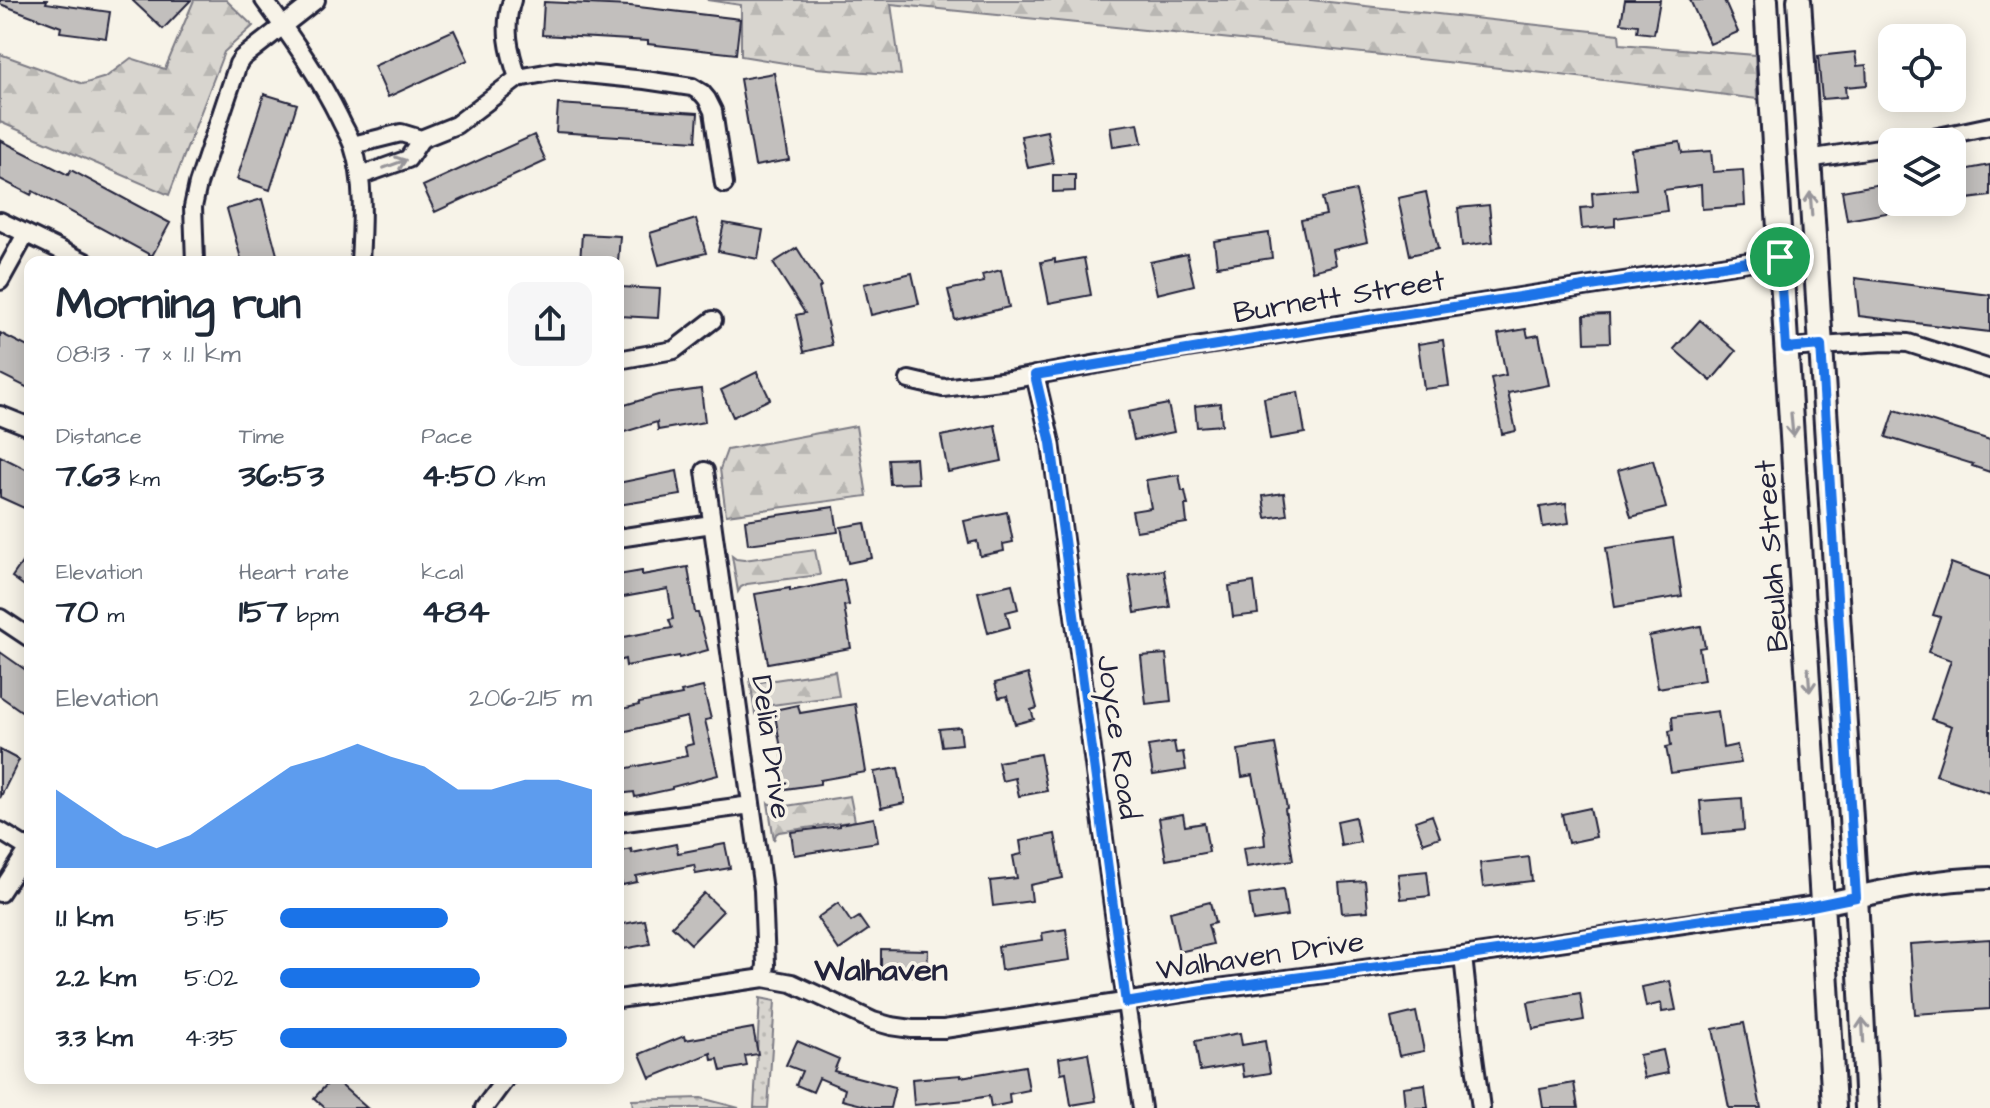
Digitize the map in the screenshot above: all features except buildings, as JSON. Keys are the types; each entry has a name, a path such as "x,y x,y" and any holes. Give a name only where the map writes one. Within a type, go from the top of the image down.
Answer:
{"main road":[{"name":"Beulah Street","path":"1766,0 1834,1108"},
{"name":"Beulah Street","path":"1799,0 1867,1108"}],"street":[{"path":"264,0 308,62 353,145 360,176 360,256"},
{"path":"195,256 193,207 198,184 238,64 316,0"},
{"path":"512,0 506,29 508,48 518,78"},
{"path":"360,176 408,159 421,139 456,125 518,78 556,71 692,87 707,99 713,111 724,184"},
{"path":"1966,131 1990,126"},
{"path":"353,145 401,133 421,139"},
{"path":"1808,159 1878,148"},
{"path":"0,221 72,256"},
{"path":"0,281 26,234"},
{"name":"Burnett Street","path":"909,380 943,388 1780,257"},
{"path":"624,359 674,350 713,320"},
{"path":"1786,348 1908,343 1990,369"},
{"name":"Joyce Road","path":"1035,375 1051,443 1142,1108"},
{"path":"0,415 24,425"},
{"name":"Delia Drive","path":"705,471 763,890 764,978"},
{"path":"624,537 712,524"},
{"path":"0,618 24,634"},
{"path":"624,822 751,805"},
{"path":"0,831 24,845"},
{"path":"0,893 24,856"},
{"path":"1823,904 1952,879 1990,878"},
{"name":"Walhaven Drive","path":"624,998 764,978 792,983 873,1021 912,1029 944,1029 1823,904"},
{"path":"1463,956 1481,1108"},
{"path":"484,1108 502,1084"}],"green space":[{"path":"194,0 226,0 253,26 224,52 169,195 0,122 0,54 83,84 106,77 131,58 165,69"},
{"path":"707,0 1311,0 1619,34 1620,44 1755,55 1757,99 1433,61 891,4 901,75 816,68 741,56 741,5"},
{"path":"856,426 867,496 726,515 720,469 727,450"},
{"path":"815,550 820,575 747,584 738,592 732,556 744,560"},
{"path":"835,671 839,696 765,706 755,714 750,679 761,682"},
{"path":"850,796 855,821 779,832 774,840 768,803 780,807"},
{"path":"760,998 775,1001 768,1108 754,1108"},
{"path":"701,1098 739,1108 633,1108 632,1100"}],"district":[{"name":"Walhaven","path":"881,969"}],"route":[{"path":"1780,257 1786,348 1821,345 1856,897 1802,908 1126,1003 1051,443 1035,375 1175,350 1780,257"}]}
